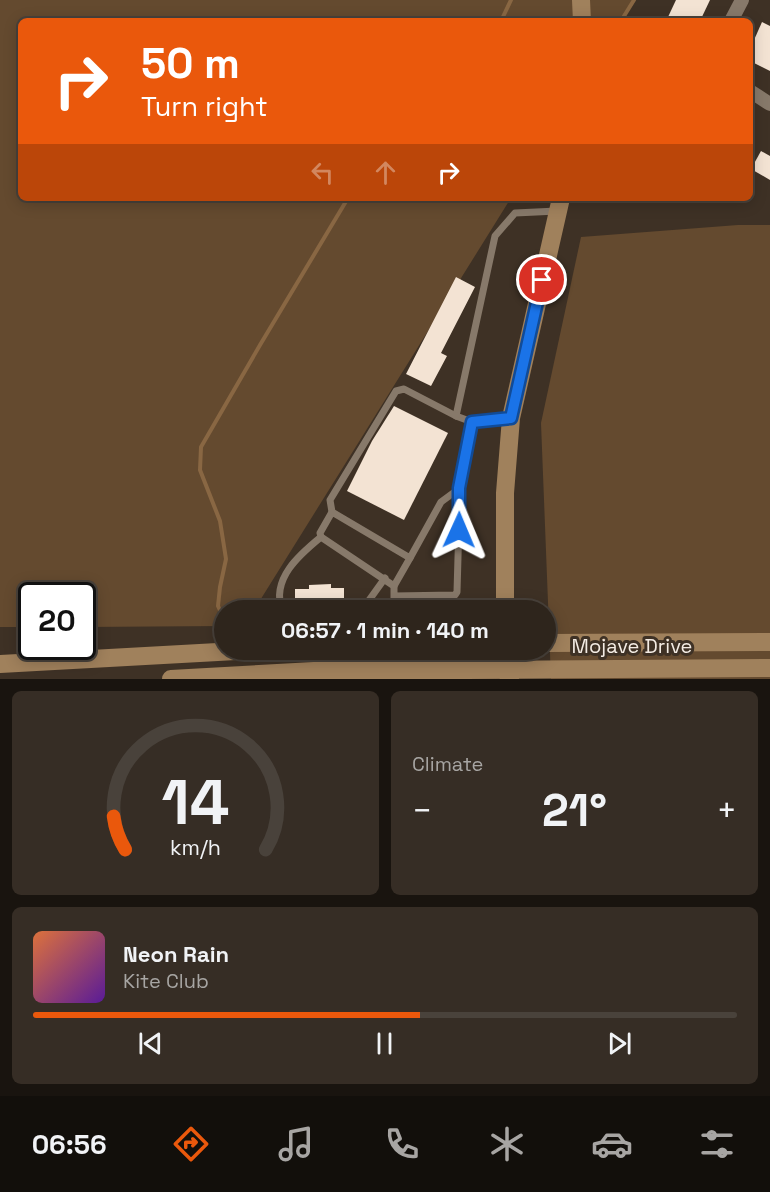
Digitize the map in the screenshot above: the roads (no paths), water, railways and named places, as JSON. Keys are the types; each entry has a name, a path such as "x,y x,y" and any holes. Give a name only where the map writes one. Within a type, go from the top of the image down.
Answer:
{"main road":[{"path":"581,0 582,18"},
{"path":"505,600 505,493 511,418 560,205"},
{"path":"769,672 770,642"},
{"name":"Mojave Drive","path":"556,644 770,642"},
{"path":"0,664 214,652"},
{"name":"Mojave Drive","path":"171,679 315,671 505,666 769,672"}],"street":[{"path":"733,18 742,0"},
{"path":"753,93 770,104"}],"lane":[{"path":"456,416 495,236 515,213 560,205"},
{"path":"321,537 320,532 332,512 330,500 396,391 404,389 472,422 511,418"},
{"path":"394,596 455,595 457,591 459,488 472,422"},
{"path":"394,600 394,586 441,502 459,488"},
{"path":"332,512 410,558"},
{"path":"321,537 394,586"},
{"path":"280,600 280,585 299,555 321,537"},
{"path":"369,600 385,578"}],"waterway":[{"path":"502,18 511,0"},
{"path":"623,18 634,0"},
{"path":"219,600 226,559 220,521 200,470 201,447 346,201"}]}
